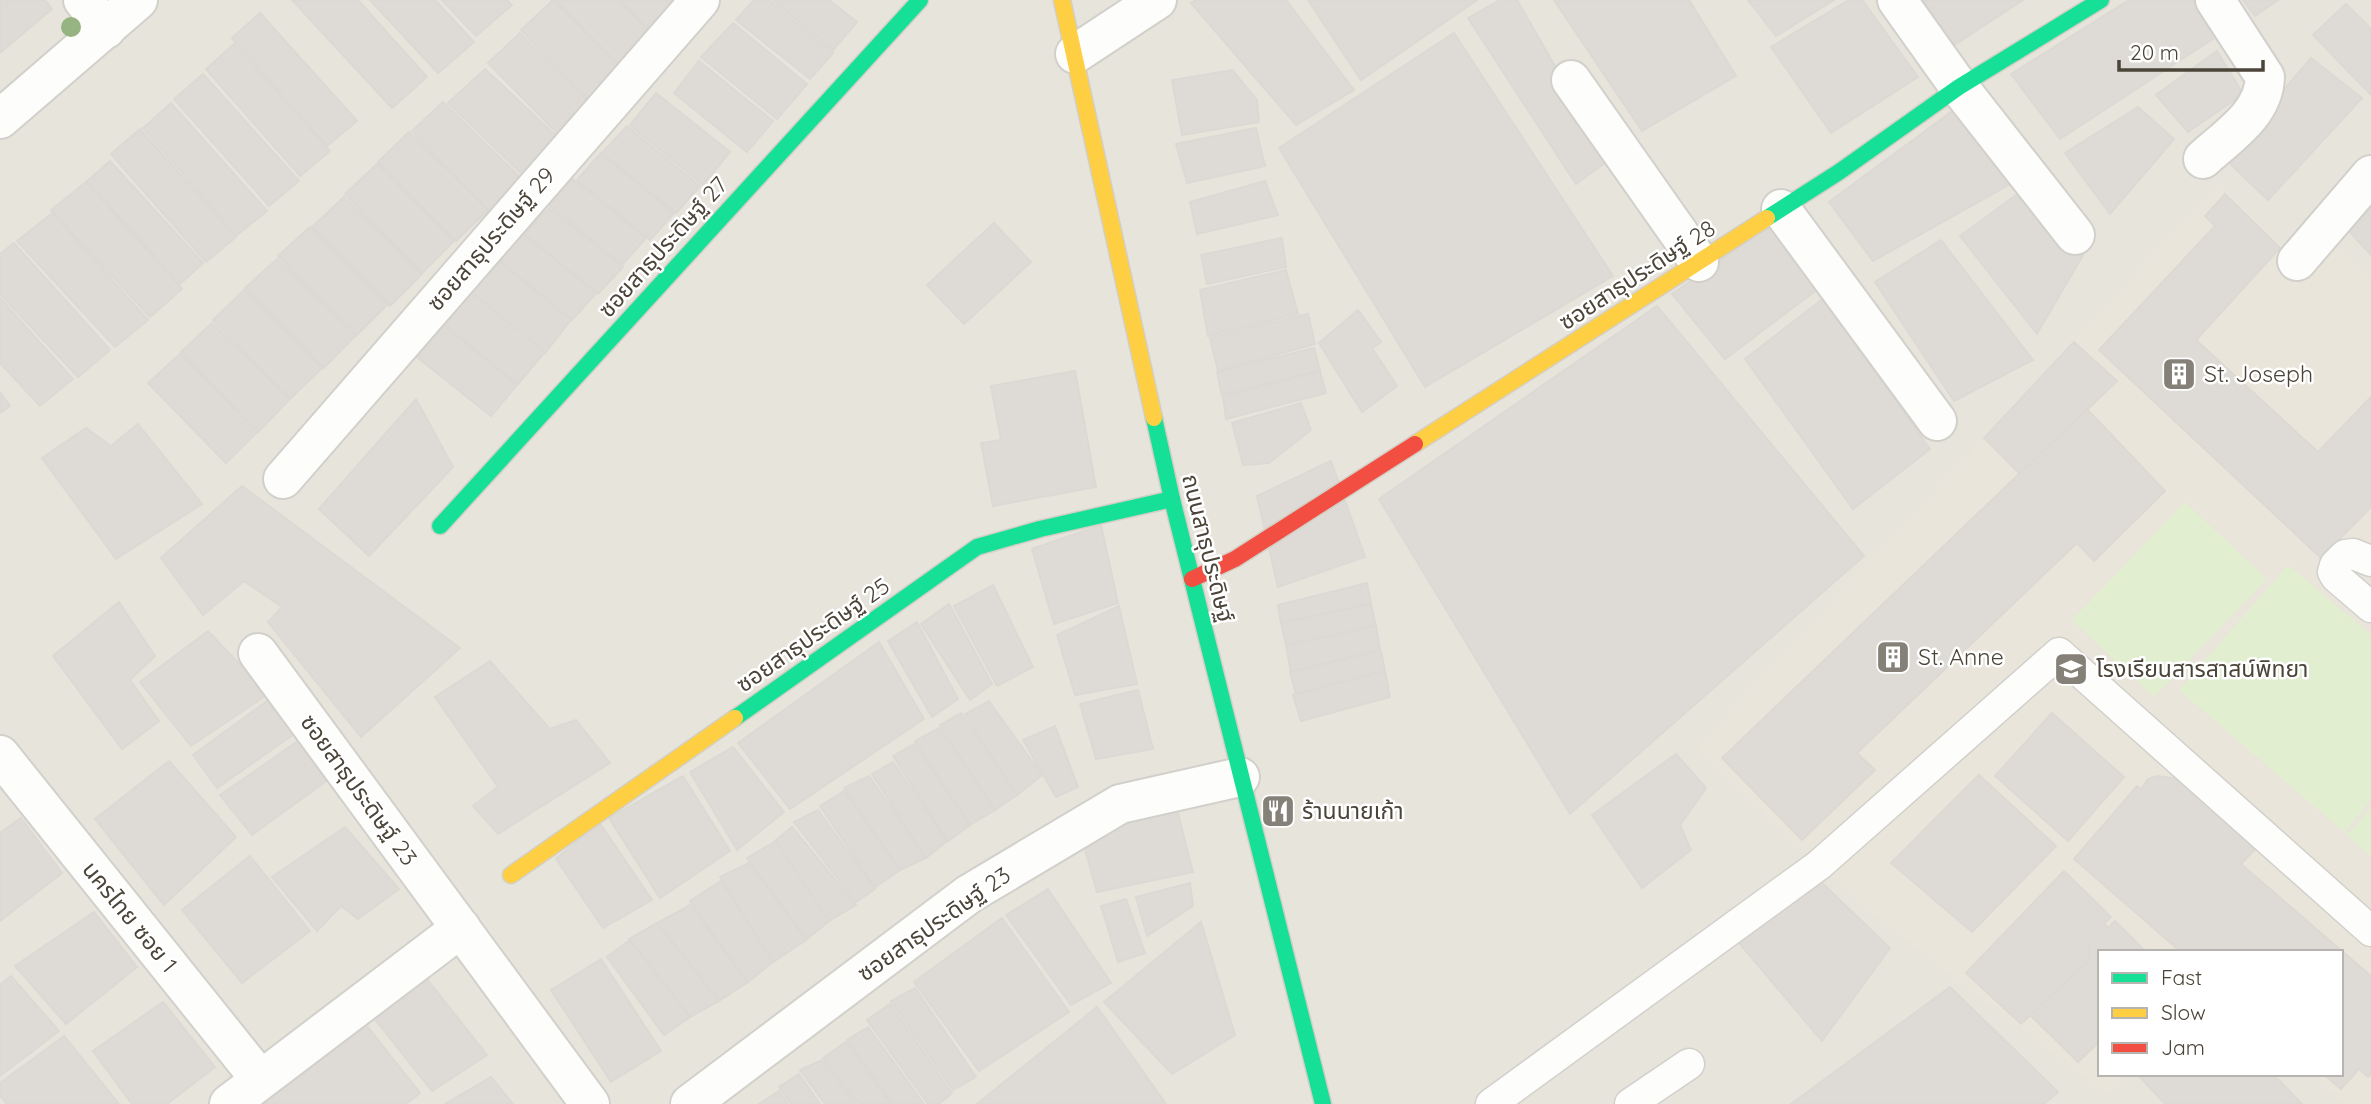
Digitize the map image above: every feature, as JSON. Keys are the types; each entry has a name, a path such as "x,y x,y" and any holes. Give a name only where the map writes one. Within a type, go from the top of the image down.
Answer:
{"street":[{"path":"83,0 106,29"},
{"path":"0,119 138,0"},
{"name":"ซอยสาธุประดิษฐ์ 29","path":"283,478 700,0"},
{"name":"ซอยสาธุประดิษฐ์ 27","path":"440,526 919,0"},
{"name":"ถนนสาธุประดิษฐ์","path":"1062,0 1172,499 1324,1104"},
{"path":"1075,54 1157,0"},
{"path":"1897,0 1959,87 2075,234"},
{"name":"ซอยสาธุประดิษฐ์ 28","path":"1192,579 1235,559 1839,172 1959,87 2101,0"},
{"path":"2203,159 2246,120 2259,105 2265,91 2265,77 2215,0"},
{"path":"1571,80 1699,262"},
{"path":"2297,261 2371,175"},
{"path":"1781,209 1937,421"},
{"name":"ซอยสาธุประดิษฐ์ 25","path":"511,875 977,547 1040,529 1172,499"},
{"name":"ซอยสาธุประดิษฐ์ 23","path":"258,653 590,1104"},
{"name":"นครไทย ซอย 1","path":"0,755 260,1079"},
{"name":"ซอยสาธุประดิษฐ์ 23","path":"690,1104 969,894 1121,804 1240,777"},
{"path":"229,1104 461,928"}],"lane":[{"path":"2371,561 2353,554 2345,555 2334,565 2333,572 2371,607"},
{"path":"1491,1104 1819,865 2059,653 2371,931"},
{"path":"1634,1103 1689,1064"}],"shaded area":[{"path":"0,0 2371,0 2371,1104 0,1104"},
{"name":"โรงเรียนสารสาสน์พิทยา","path":"2220,184 2304,268 2332,239 2371,281 2371,554 2353,572 2371,588 2371,1104 2345,1104 2313,1076 2343,1076 2343,950 2098,950 2098,1076 2128,1076 2108,1095 1868,910 1697,749"}],"green space":[{"path":"2185,502 2267,579 2154,697 2072,620"},
{"path":"2288,565 2371,635 2371,800 2344,832 2179,690"},
{"path":"2371,808 2371,857 2347,835"}],"building":[{"path":"0,0 45,0 52,9 0,53"},
{"path":"292,0 358,0 427,77 392,108"},
{"path":"370,0 435,0 474,42 438,73"},
{"path":"442,0 507,0 512,5 476,36"},
{"path":"553,0 630,77 598,109 521,30"},
{"path":"555,0 618,0 654,36 622,68"},
{"path":"620,0 683,0 654,35"},
{"path":"754,0 768,0 833,53 810,79 736,20"},
{"path":"772,0 829,0 857,22 833,50"},
{"path":"1196,0 1286,0 1354,90 1296,125 1191,3"},
{"path":"1308,0 1477,0 1361,80"},
{"path":"1500,0 1517,0 1609,160 1576,184 1468,18"},
{"path":"1554,0 1689,0 1736,76 1642,131"},
{"path":"1748,0 1834,0 1776,36"},
{"path":"1849,0 1862,0 1918,77 1831,133 1771,47"},
{"path":"1921,0 2023,0 1953,46"},
{"path":"2129,0 2198,0 2219,35 2060,139 2011,74"},
{"path":"2243,0 2278,0 2255,16"},
{"path":"2346,4 2371,29 2371,95 2313,35"},
{"path":"260,13 357,121 327,146 232,38"},
{"path":"733,23 807,84 777,119 701,57"},
{"path":"520,33 597,110 566,142 488,63"},
{"path":"1454,33 1613,276 1425,387 1279,148"},
{"path":"234,44 330,151 300,176 206,69"},
{"path":"2217,51 2243,94 2188,132 2156,95"},
{"path":"2311,58 2362,98 2268,200 2225,159"},
{"path":"699,61 773,121 747,152 674,93"},
{"path":"485,69 565,144 529,181 448,103"},
{"path":"1232,70 1257,100 1259,122 1182,135 1172,80"},
{"path":"203,74 299,181 269,206 174,99"},
{"path":"656,93 730,152 703,185 630,125"},
{"path":"443,102 521,178 489,211 412,131"},
{"path":"171,103 267,211 237,235 143,128"},
{"path":"2138,107 2174,139 2110,214 2065,153"},
{"path":"1955,109 2014,182 1873,261 1829,202"},
{"path":"627,126 700,186 676,213 602,153"},
{"path":"1256,128 1265,166 1187,183 1176,144"},
{"path":"140,129 236,237 206,262 111,154"},
{"path":"409,132 488,210 456,241 378,162"},
{"path":"601,153 674,213 650,240 577,180"},
{"path":"110,161 203,263 180,284 87,181"},
{"path":"377,164 454,241 422,273 345,194"},
{"path":"573,179 646,238 622,265 549,205"},
{"path":"1265,181 1278,215 1197,234 1190,202"},
{"path":"86,182 182,289 150,317 51,210"},
{"path":"2023,190 2086,250 2037,334 1960,236"},
{"name":"St. Joseph","path":"2225,194 2280,248 2196,340 2318,452 2371,397 2371,507 2321,558 2099,350 2215,226 2205,216"},
{"path":"344,197 422,274 390,306 312,227"},
{"path":"2371,203 2371,255 2346,228"},
{"path":"549,208 623,267 598,294 524,234"},
{"path":"52,213 148,320 115,347 17,241"},
{"path":"994,223 1031,262 964,324 927,285"},
{"path":"1770,226 1818,289 1725,359 1672,294"},
{"path":"310,227 388,304 356,336 278,256"},
{"path":"523,234 596,293 572,320 499,260"},
{"path":"1282,238 1286,267 1207,284 1201,255"},
{"path":"1941,240 2033,360 1954,401 1875,282"},
{"path":"14,243 110,350 78,377 0,294 0,254"},
{"path":"277,259 356,335 324,368 245,288"},
{"path":"498,261 571,320 545,353 471,293"},
{"path":"1286,270 1298,314 1208,336 1200,290"},
{"path":"244,290 322,368 290,399 213,320"},
{"path":"471,292 545,352 518,384 445,325"},
{"path":"0,298 73,379 40,406 0,363"},
{"path":"1823,299 1930,449 1853,509 1745,359"},
{"path":"1657,306 1864,556 1570,814 1379,499"},
{"path":"1358,310 1381,342 1372,348 1397,386 1362,412 1319,343"},
{"path":"1308,314 1315,344 1218,371 1210,338"},
{"path":"212,323 290,399 258,432 181,352"},
{"path":"443,325 517,385 491,416 417,357"},
{"path":"2074,342 2117,381 2020,474 1984,438"},
{"path":"1314,348 1320,370 1222,395 1217,372"},
{"path":"180,354 258,431 226,463 148,383"},
{"path":"1075,371 1096,487 993,506 981,443 1001,440 991,386"},
{"path":"1320,371 1326,393 1226,419 1223,397"},
{"path":"0,392 10,406 0,413"},
{"path":"416,399 453,467 369,556 319,509"},
{"path":"1301,403 1311,430 1269,463 1243,465 1232,423"},
{"name":"St. Anne","path":"2087,409 2165,491 2094,561 2077,543 1857,753 1875,770 1802,840 1722,758"},
{"path":"138,424 202,504 116,559 42,458 86,428 111,446"},
{"path":"1331,461 1365,557 1278,587 1257,496"},
{"path":"242,486 460,648 361,737 268,622 282,607 244,581 203,615 161,558"},
{"path":"1101,525 1118,603 1054,624 1032,549"},
{"path":"1367,583 1371,603 1281,623 1278,605"},
{"path":"993,585 1033,667 997,686 954,606"},
{"path":"119,602 155,656 130,680 159,721 122,749 53,656"},
{"path":"949,604 992,684 970,700 921,624"},
{"path":"1371,604 1376,626 1286,645 1281,623"},
{"path":"1119,606 1137,684 1075,695 1057,635"},
{"path":"917,622 958,699 932,717 888,641"},
{"path":"1376,626 1380,649 1291,672 1286,645"},
{"path":"208,631 268,694 191,746 140,682"},
{"path":"879,642 924,719 790,809 738,743"},
{"path":"1381,651 1385,671 1296,694 1290,672"},
{"path":"490,661 550,729 576,720 610,763 498,834 473,806 498,787 435,697"},
{"path":"1385,671 1390,697 1301,721 1293,695"},
{"path":"1138,690 1153,749 1096,759 1080,704"},
{"path":"274,696 297,732 217,788 193,755"},
{"path":"989,701 1042,775 1017,795 965,714"},
{"path":"961,713 1017,795 995,810 940,725"},
{"path":"2052,713 2124,777 2068,841 1995,776"},
{"path":"1055,726 1078,787 1056,797 1023,740"},
{"path":"939,728 995,810 970,825 915,741"},
{"path":"301,739 329,779 252,835 220,795"},
{"path":"914,744 970,825 948,841 893,756"},
{"path":"733,747 784,812 737,850 690,772"},
{"path":"1676,754 1706,788 1680,825 1691,850 1642,888 1592,815"},
{"path":"169,761 236,837 164,905 95,819"},
{"path":"893,762 947,841 926,858 872,774"},
{"path":"1979,775 2056,846 1972,932 1891,863"},
{"path":"683,776 730,851 660,898 609,818"},
{"path":"869,776 926,858 900,870 844,788"},
{"path":"2157,776 2178,779 2257,847 2241,864 2341,950 2179,950 2074,859 2137,786 2141,789 2148,779"},
{"path":"844,791 900,870 875,887 820,806"},
{"path":"1176,806 1193,872 1097,892 1081,835"},
{"path":"818,810 875,889 856,902 794,822"},
{"path":"21,818 62,873 0,921 0,833"},
{"path":"599,822 652,900 603,928 556,859"},
{"path":"345,827 399,889 358,919 341,906 317,931 272,877"},
{"path":"792,827 856,905 829,921 775,841"},
{"path":"776,841 829,921 807,939 747,858"},
{"path":"250,856 310,931 242,983 182,910"},
{"path":"749,863 806,940 773,962 720,877"},
{"path":"2064,871 2111,917 2104,924 2109,928 2089,947 2089,961 2021,1024 1966,973"},
{"path":"1818,879 1890,948 1822,1041 1739,943"},
{"path":"721,881 773,962 748,982 690,901"},
{"path":"1190,883 1193,906 1147,936 1136,897"},
{"path":"1048,889 1111,983 1071,1005 1006,915"},
{"path":"1126,899 1145,953 1118,962 1101,906"},
{"path":"690,905 748,982 719,1001 657,923"},
{"path":"94,912 137,967 66,1024 15,966"},
{"path":"1002,918 1069,1012 979,1071 914,982"},
{"path":"2115,921 2144,950 2098,950 2098,1043 2078,1062 2030,1015 2089,961 2089,947"},
{"path":"1201,922 1235,1035 1172,1074 1104,1002"},
{"path":"657,923 719,1001 690,1017 629,939"},
{"path":"630,940 690,1017 664,1035 607,957"},
{"path":"2343,952 2371,976 2371,1074 2368,1077 2359,1069 2341,1089 2325,1076 2343,1076"},
{"path":"601,959 661,1051 611,1082 551,990"},
{"path":"419,969 487,1055 432,1091 366,1008"},
{"path":"11,976 59,1031 0,1076 0,985"},
{"path":"1950,987 2058,1092 2044,1104 1791,1104"},
{"path":"915,988 976,1077 953,1090 891,1001"},
{"path":"163,1002 215,1067 167,1104 132,1104 93,1051"},
{"path":"890,1004 952,1093 939,1104 928,1104 867,1020"},
{"path":"1097,1007 1166,1104 977,1104"},
{"path":"363,1021 420,1093 406,1104 258,1104"},
{"path":"868,1027 924,1104 893,1104 847,1040"},
{"path":"64,1036 119,1104 7,1104 0,1096 0,1083"},
{"path":"846,1042 891,1104 859,1104 823,1058"},
{"path":"822,1060 856,1104 825,1104 800,1070"},
{"path":"799,1074 820,1104 791,1104 779,1087"},
{"path":"2139,1076 2275,1076 2302,1104 2165,1104"},
{"path":"491,1077 513,1104 445,1104"},
{"path":"779,1091 788,1104 759,1104"}],"traffic: fast":[{"path":"440,526 920,0"},
{"path":"1767,218 1839,172 1959,87 2101,0"},
{"path":"1154,418 1323,1104"},
{"path":"735,718 977,547 1040,529 1172,499"}],"traffic: slow":[{"path":"1062,0 1154,418"},
{"path":"1415,444 1767,218"},
{"path":"511,875 735,718"}],"traffic: jam":[{"path":"1192,579 1235,559 1415,444"}],"place":[{"name":"St. Joseph","path":"2179,374"},
{"name":"St. Anne","path":"1893,657"},
{"name":"โรงเรียนสารสาสน์พิทยา","path":"2071,669"},
{"name":"ร้านนายเก้า","path":"1278,811"}]}
